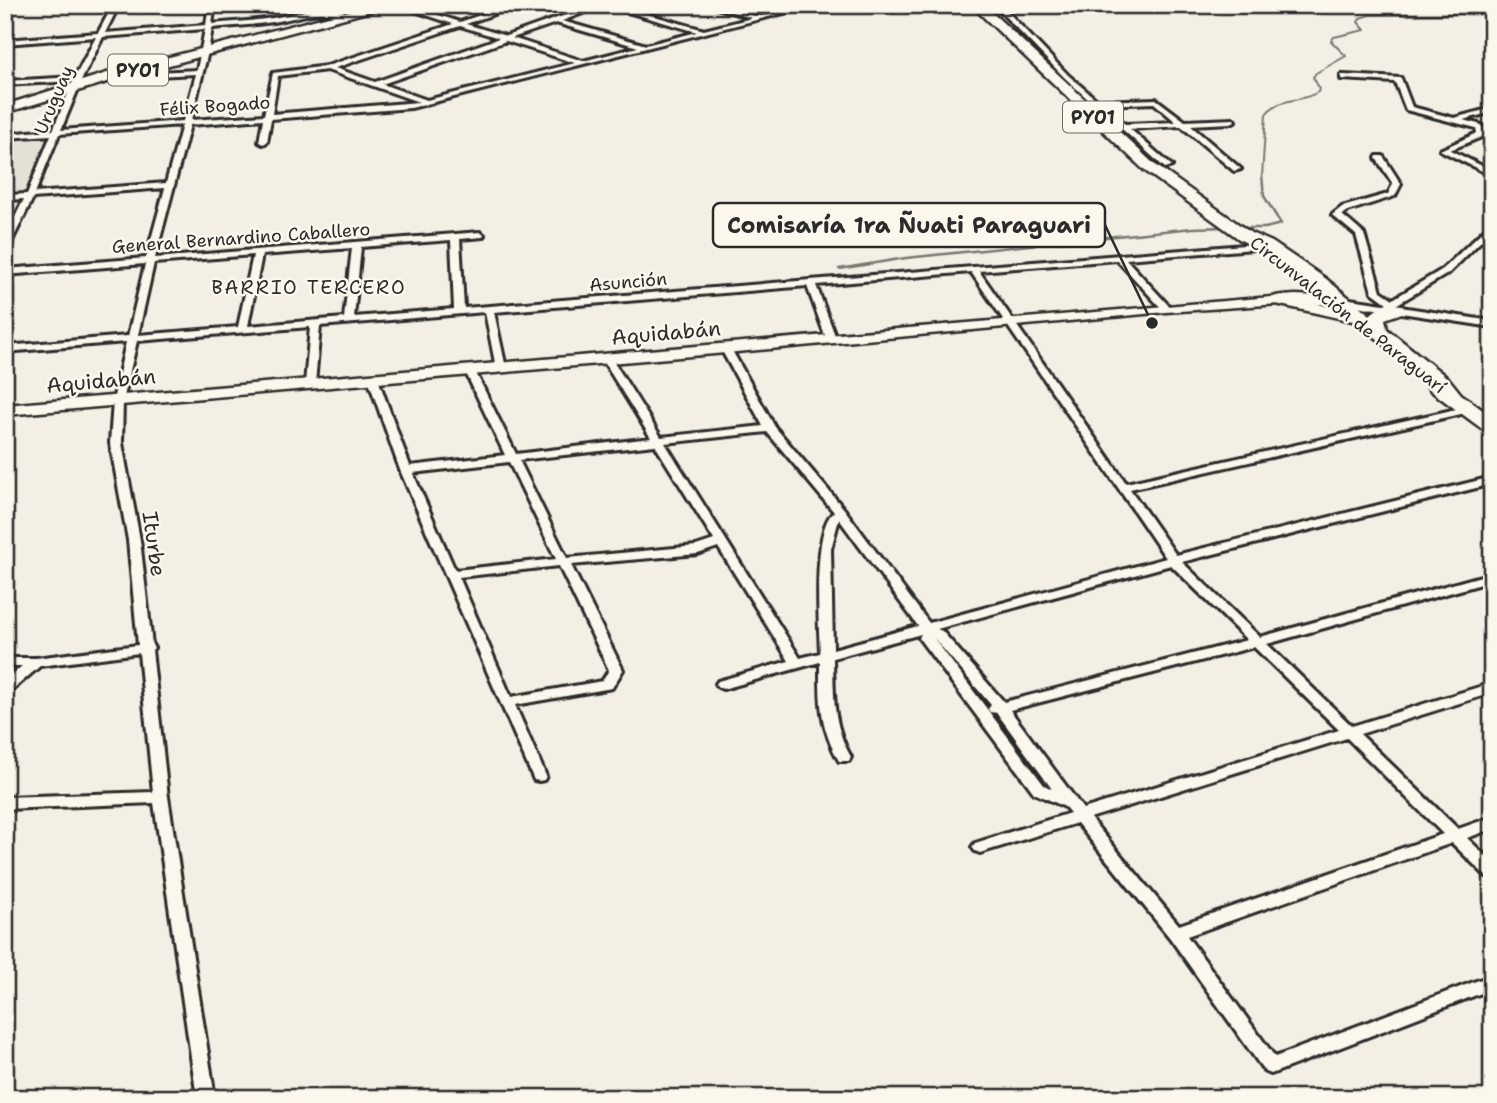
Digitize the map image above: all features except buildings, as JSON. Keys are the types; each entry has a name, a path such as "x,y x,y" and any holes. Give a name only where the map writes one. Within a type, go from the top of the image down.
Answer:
{"highway":[{"name":"PY01","path":"5,108 77,83 386,5"},
{"name":"Circunvalación de Paraguarí","path":"977,5 1138,158 1249,241 1314,282 1378,330 1442,383 1451,394"},
{"name":"PY01","path":"271,36 375,6"},
{"path":"1288,299 1307,291 1314,282 1387,306 1376,319 1378,330"},
{"path":"1288,299 1353,318"},
{"name":"Circunvalación de Paraguarí","path":"1337,300 1353,318 1432,383 1451,394 1492,426"}],"street":[{"name":"Uruguay","path":"5,247 30,196 77,83 116,5"},
{"name":"Iturbe","path":"206,1098 162,797 134,540 116,443 118,401 150,260 205,52 212,5"},
{"path":"400,5 584,62"},
{"path":"263,142 275,74 328,68 516,5"},
{"path":"376,83 601,5"},
{"path":"607,5 704,32"},
{"path":"710,5 759,19"},
{"name":"Félix Bogado","path":"5,136 394,108 812,5"},
{"path":"997,5 1095,103 1168,166"},
{"path":"5,42 207,27 283,19 333,10 345,14"},
{"path":"556,21 646,47"},
{"path":"328,68 427,102"},
{"path":"112,76 198,72"},
{"path":"1344,77 1398,80 1409,108 1479,127 1480,134 1444,150 1492,174"},
{"path":"5,83 77,83"},
{"path":"1079,103 1151,100 1237,169"},
{"path":"1455,120 1492,110"},
{"path":"1103,127 1231,121"},
{"path":"1138,158 1156,156"},
{"path":"1380,158 1397,184 1396,192 1391,196 1345,209 1336,215 1360,234 1377,292 1387,306"},
{"path":"5,198 171,185"},
{"path":"1387,306 1446,271 1492,225"},
{"name":"General Bernardino Caballero","path":"5,272 480,235"},
{"path":"455,237 459,311"},
{"name":"Asunción","path":"5,349 1119,257 1249,241"},
{"path":"349,321 357,245"},
{"path":"242,329 258,252"},
{"path":"1119,257 1166,308"},
{"path":"973,269 1173,560 1492,872"},
{"path":"811,283 831,338"},
{"name":"Aquidabán","path":"5,410 726,349 1166,308 1288,299 1337,300"},
{"path":"1337,300 1492,324"},
{"path":"489,310 501,368"},
{"path":"310,384 315,323"},
{"path":"726,349 770,428 841,513 928,630 937,634 1002,708 1075,809 1176,933 1271,1066 1492,982"},
{"path":"607,359 797,664"},
{"path":"470,371 616,670 615,676 607,685 507,702"},
{"path":"373,379 406,470 539,776"},
{"path":"1121,486 1470,410"},
{"path":"406,470 770,428"},
{"path":"723,684 928,630 1173,560 1492,480"},
{"path":"841,513 833,518 825,549 826,656 827,710 835,741 844,757"},
{"path":"452,574 698,550 721,542"},
{"path":"983,712 1258,642 1492,577"},
{"path":"928,630 926,638 1039,789 1075,809"},
{"path":"5,662 36,663 146,648"},
{"path":"5,689 36,663"},
{"path":"980,847 1075,809 1492,688"},
{"path":"5,803 162,797"},
{"path":"1176,933 1492,823"}],"shaded area":[{"path":"48,137 22,195 5,197 5,140"}],"waterway":[{"path":"1262,176 1266,114 1284,102 1318,92 1319,88 1313,77 1316,73 1346,56 1331,41 1334,37 1365,30 1358,22 1360,18 1370,15 1473,14 1474,10 1468,5"},
{"path":"1241,228 1265,228 1281,224 1264,196 1262,176"},
{"path":"839,269 906,258 1193,228 1227,227"}],"place":[{"name":"Comisaría 1ra Ñuati Paraguari","path":"1152,323"}],"district":[{"name":"BARRIO TERCERO","path":"309,287"}]}
